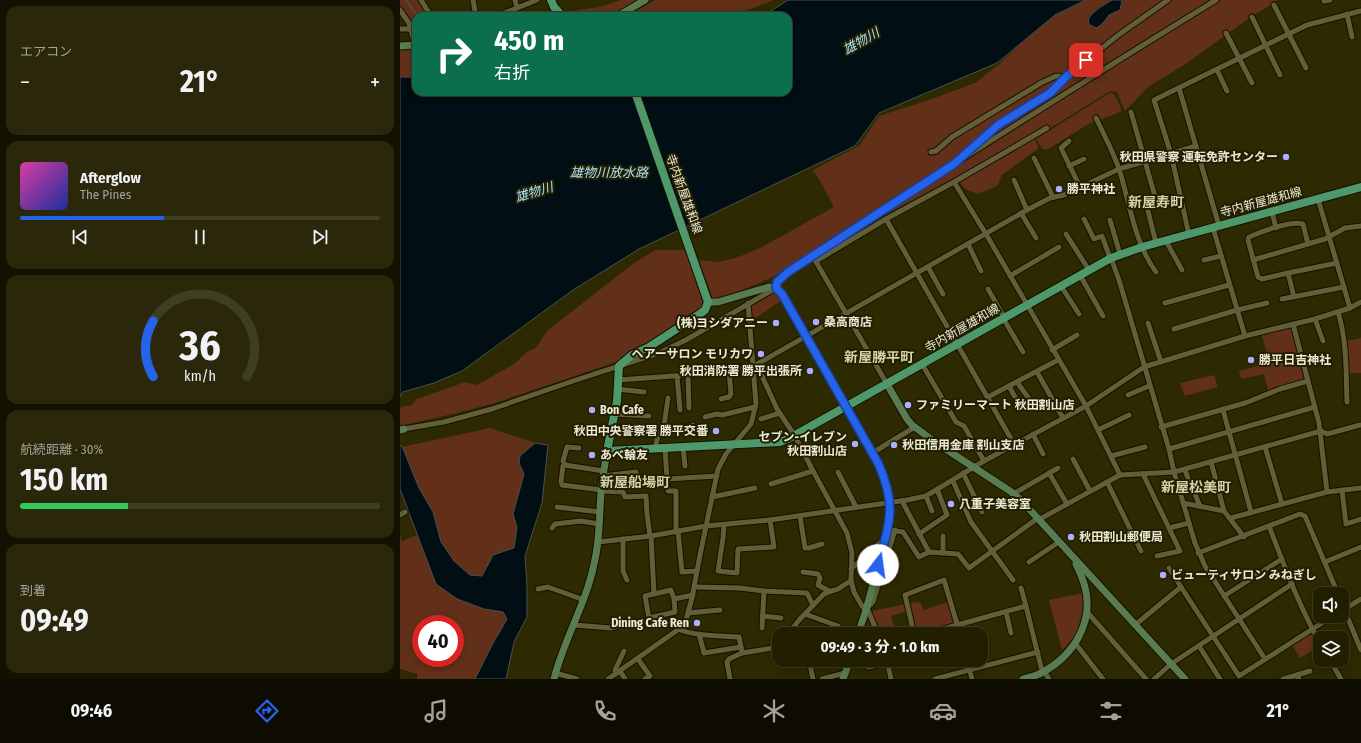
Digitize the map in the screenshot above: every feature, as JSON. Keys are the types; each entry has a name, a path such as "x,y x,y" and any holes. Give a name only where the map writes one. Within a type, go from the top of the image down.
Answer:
{"main road":[{"path":"551,0 558,12"},
{"name":"寺内新屋雄和線","path":"636,96 708,300"},
{"name":"寺内新屋雄和線","path":"607,451 780,442 796,436 1026,305 1120,254 1361,187"},
{"path":"607,451 618,389 619,366 632,355 649,347 701,313 705,310 708,300"}],"street":[{"path":"421,0 428,12"},
{"path":"473,0 475,12"},
{"path":"515,0 517,8"},
{"path":"506,12 537,0"},
{"path":"625,12 645,0"},
{"path":"954,164 998,125 1050,93 1066,77 1117,36 1168,0"},
{"path":"776,288 777,282 781,277 811,256 1153,38 1216,0"},
{"path":"1324,0 1330,0"},
{"path":"1274,5 1306,68"},
{"path":"400,10 409,23 412,34"},
{"path":"1189,235 1171,154 1154,100 1307,25 1361,11"},
{"path":"1347,14 1352,38"},
{"path":"1252,17 1280,75"},
{"path":"400,29 410,29"},
{"path":"1226,33 1252,83"},
{"path":"400,46 412,45"},
{"path":"1217,70 1227,91"},
{"path":"931,152 936,151 952,137 1041,83 1056,76 1066,77"},
{"path":"1179,88 1196,146 1216,227 1221,256 1245,336"},
{"path":"1131,112 1156,200"},
{"path":"1096,118 1119,169 1142,247 1148,261 1156,272"},
{"path":"816,261 886,219 954,182 1047,128"},
{"path":"1069,141 1061,148 1080,187"},
{"path":"618,380 729,372 754,366 1027,210 1053,198 1064,195 1119,169 1196,146"},
{"path":"1034,158 1053,198"},
{"path":"1069,166 1084,159"},
{"path":"1014,180 1027,210"},
{"path":"954,182 1086,406 1120,474"},
{"path":"1318,199 1350,308"},
{"path":"1146,203 1156,243"},
{"path":"1272,212 1276,228"},
{"path":"1021,213 1036,238"},
{"path":"886,219 1014,444"},
{"path":"1084,219 1094,239 1102,236 1119,280 1198,553 1265,659"},
{"path":"1110,220 1120,254"},
{"path":"1308,244 1302,224 1298,222 1249,237 1248,240 1258,277 1262,279 1337,263"},
{"path":"1253,260 1325,239 1345,228 1361,226"},
{"path":"1066,234 1089,270"},
{"path":"1166,241 1182,270"},
{"path":"968,244 981,271"},
{"path":"1010,276 1058,247"},
{"path":"811,256 816,261 907,419 915,427 1013,494 1039,519 1074,560 1185,679"},
{"path":"1204,260 1221,256"},
{"path":"928,267 942,294"},
{"path":"1288,273 1294,297"},
{"path":"1080,275 1103,316"},
{"path":"1165,303 1229,284"},
{"path":"1061,286 1079,314"},
{"path":"708,300 718,302 769,287 776,288 782,294 872,452 882,472 888,490 890,502 890,532 887,555 873,602 867,609"},
{"path":"1282,299 1344,287"},
{"path":"402,430 444,422 492,409 659,353 686,340 776,288"},
{"path":"988,289 1023,352"},
{"path":"598,542 650,536 706,526 800,516 926,496 973,467 1086,406 1144,367 1245,336 1316,319 1350,308 1361,302"},
{"path":"1174,329 1236,310 1267,303"},
{"path":"608,679 679,629 686,620 693,595 717,476 722,461 751,424 755,407 754,366 748,304"},
{"path":"1338,312 1343,328 1347,402"},
{"path":"1316,319 1323,341"},
{"path":"1148,323 1161,362"},
{"path":"1293,324 1321,431 1327,492"},
{"path":"1052,350 1077,336"},
{"path":"988,397 1058,360"},
{"path":"922,364 956,422 964,426 984,461"},
{"path":"754,366 780,413 796,436 813,472 847,533 851,544 851,581 854,592 862,606 867,609 875,627"},
{"path":"721,399 729,397 731,394 729,372"},
{"path":"1037,372 1063,418"},
{"path":"688,375 689,408"},
{"path":"677,376 680,410"},
{"path":"1161,427 1223,410 1280,389 1308,381"},
{"path":"1017,382 1030,400"},
{"path":"1009,386 1016,399"},
{"path":"1128,395 1149,386"},
{"path":"618,389 644,392"},
{"path":"656,448 658,436 664,426 668,398"},
{"path":"705,417 716,414 722,415 755,407"},
{"path":"1169,449 1315,407"},
{"path":"1223,410 1251,512"},
{"path":"761,419 780,413"},
{"path":"614,414 649,416"},
{"path":"1098,430 1129,415"},
{"path":"661,431 693,425"},
{"path":"852,569 890,532 903,532 919,557 929,552 958,554 969,568 1039,519 1120,474 1143,474 1185,470 1321,431 1327,434 1360,425"},
{"path":"872,452 915,427"},
{"path":"611,433 643,430"},
{"path":"1033,434 1043,454"},
{"path":"1111,456 1145,446"},
{"path":"1265,446 1282,504"},
{"path":"579,448 567,447 563,461 565,465 563,466 562,485 602,491 623,492 625,497 646,496 654,594"},
{"path":"683,447 685,466"},
{"path":"664,448 668,491 676,491 677,531 682,572 697,571"},
{"path":"577,679 554,676 568,636 584,600 594,564 598,542 607,451"},
{"path":"1073,459 1090,491"},
{"path":"1211,462 1224,511 1231,518 1244,537"},
{"path":"565,465 604,474 636,472"},
{"path":"1013,494 1058,468"},
{"path":"1185,470 1200,506"},
{"path":"772,484 813,472"},
{"path":"838,472 856,507"},
{"path":"963,473 982,512"},
{"path":"1049,473 1067,504"},
{"path":"1143,474 1180,551 1156,556"},
{"path":"667,479 717,476"},
{"path":"953,481 968,517 1013,580"},
{"path":"1107,482 1141,550"},
{"path":"712,497 755,488"},
{"path":"1231,518 1327,492 1361,488"},
{"path":"919,534 947,515 937,489"},
{"path":"1342,490 1346,524 1361,519"},
{"path":"926,496 932,511"},
{"path":"902,501 929,552"},
{"path":"1183,503 1224,511"},
{"path":"557,508 600,512"},
{"path":"1198,553 1244,537 1300,514 1305,516 1335,587"},
{"path":"800,516 805,548 822,544"},
{"path":"724,525 718,571 737,573 738,549 774,547 770,520"},
{"path":"552,528 555,524 581,521 599,524"},
{"path":"1169,528 1189,523"},
{"path":"1269,526 1312,629"},
{"path":"861,627 890,532"},
{"path":"943,536 943,553"},
{"path":"623,539 623,572 628,580"},
{"path":"1029,562 1059,542"},
{"path":"1325,562 1361,547"},
{"path":"887,555 896,567"},
{"path":"1224,596 1282,559"},
{"path":"1023,679 1044,672 1075,644 1082,633 1087,612 1085,586 1074,560"},
{"path":"1169,568 1214,636 1237,678 1321,623"},
{"path":"803,572 818,574 820,578 818,585 829,591"},
{"path":"912,627 905,595 944,580 958,625"},
{"path":"794,627 813,605 829,591 835,590 851,581"},
{"path":"1154,679 1171,664 1292,584"},
{"path":"538,589 548,587 584,600"},
{"path":"694,587 740,588 764,591 807,593 813,605"},
{"path":"1135,625 1181,587"},
{"path":"1021,588 1044,672 1049,679"},
{"path":"671,590 674,599 675,612 649,618 645,596 671,590"},
{"path":"762,628 764,591"},
{"path":"674,599 693,595"},
{"path":"1349,605 1361,599"},
{"path":"951,627 1026,606"},
{"path":"688,613 720,610"},
{"path":"1006,612 1011,633"},
{"path":"1087,612 1146,679"},
{"path":"805,614 838,626"},
{"path":"762,616 781,618"},
{"path":"574,625 611,628 632,622"},
{"path":"1349,622 1361,650"},
{"path":"679,629 684,633 739,637 742,654"},
{"path":"699,634 704,653 741,648"},
{"path":"1075,644 1103,679"},
{"path":"1199,646 1220,679"},
{"path":"730,679 727,662 729,660 742,654 772,648"},
{"path":"624,651 615,670 625,679"},
{"path":"935,679 1038,652"},
{"path":"638,659 650,676 645,679"},
{"path":"810,667 813,679"},
{"path":"822,679 842,676 846,667"},
{"path":"888,667 891,679"},
{"path":"969,667 972,679"},
{"path":"1333,679 1340,678 1334,667"},
{"path":"1283,679 1298,677 1310,671"}],"shaded area":[{"path":"400,0 419,0 426,12 412,12 412,27 410,21 400,6"},
{"path":"621,0 638,0 618,12 570,12 600,7"},
{"path":"655,0 774,0 742,12 635,12"},
{"path":"1086,0 1112,0 1096,9 1104,22 1109,15 1120,10 1123,0 1211,0 955,159 775,276 724,298 713,299 699,260 718,262 736,258 760,248 834,207 813,170 859,146 879,116 975,83 997,66 1031,34 1055,15"},
{"path":"1221,0 1278,0 1248,19 1184,65 1148,87 1125,111 1117,92 1110,91 1034,138 1039,148 1002,175 997,186 978,194 965,189 956,177 866,225 985,147"},
{"path":"412,47 412,77 400,77 400,48"},
{"path":"1110,93 1115,95 1122,111 1090,123 1048,149 1043,149 1036,139"},
{"path":"656,250 685,250 705,301 703,307 647,345 627,353 619,361 495,403 400,426 401,407 412,405 417,399 465,382 477,385 514,364 527,352 536,348 547,331 634,263"},
{"path":"770,293 776,293 782,300 754,319 751,313 750,305"},
{"path":"1292,325 1306,380 1268,391 1264,374 1241,379 1239,371 1270,363 1261,333"},
{"path":"1361,338 1361,373 1349,373 1347,341"},
{"path":"1214,375 1218,387 1185,396 1180,383"},
{"path":"490,428 535,443 520,456 519,463 524,474 513,514 517,527 514,548 493,555 482,576 470,575 454,561 441,542 433,512 419,488 402,447"},
{"path":"400,535 402,541 417,535 436,584 457,599 484,609 503,611 507,620 492,645 475,679 417,679 417,674 400,669"},
{"path":"1083,593 1084,610 1081,624 1074,637 1062,650 1049,600"},
{"path":"920,602 924,610 948,602 954,623 940,627 914,627 909,603"},
{"path":"905,604 907,611 891,616 894,626 878,627 871,615 873,611"},
{"path":"1308,634 1312,634 1313,636 1313,650 1300,658 1292,645"}],"water":[{"name":"雄物川放水路","path":"788,0 1086,0 1055,15 997,63 879,113 855,146 639,249 573,290 462,371 434,383 403,392 400,397 400,77 412,77 412,96 792,96 792,12 769,12"},
{"path":"1112,0 1122,0 1120,10 1109,15 1097,28 1091,25 1089,21 1093,13"},
{"path":"535,443 548,445 542,503 525,556 527,617 514,642 506,679 475,679 507,619 503,612 484,609 457,599 436,584 400,489 400,446 402,446 419,488 433,512 441,542 454,561 470,575 482,576 493,555 514,548 517,527 513,514 524,474 519,463 520,456"}],"waterway":[{"path":"406,0 414,12"}],"place":[{"name":"秋田県警察 運転免許センター","path":"1286,157"},
{"name":"勝平神社","path":"1059,189"},
{"name":"桑高商店","path":"816,322"},
{"name":"(株)ヨシダアニー","path":"776,323"},
{"name":"ヘアーサロン モリカワ","path":"761,354"},
{"name":"勝平日吉神社","path":"1251,360"},
{"name":"秋田消防署 勝平出張所","path":"810,371"},
{"name":"ファミリーマート 秋田割山店","path":"908,405"},
{"name":"Bon Cafe","path":"592,410"},
{"name":"秋田中央警察署 勝平交番","path":"716,431"},
{"name":"セブン-イレブン 秋田割山店","path":"855,444"},
{"name":"秋田信用金庫 割山支店","path":"894,445"},
{"name":"あべ輪友","path":"592,455"},
{"name":"八重子美容室","path":"951,504"},
{"name":"秋田割山郵便局","path":"1071,537"},
{"name":"ビューティサロン みねぎし","path":"1163,575"},
{"name":"Dining Cafe Ren","path":"697,623"}],"district":[{"name":"新屋寿町","path":"1156,202"},
{"name":"新屋勝平町","path":"879,357"},
{"name":"新屋船場町","path":"635,482"},
{"name":"新屋松美町","path":"1196,487"}],"route":[{"path":"878,565 890,520 890,502 882,472 782,294 776,288 777,282 781,277 806,260 954,164 998,125 1050,93 1086,60"}],"water label":[{"name":"雄物川","path":"861,41"},
{"name":"雄物川","path":"534,192"}]}
